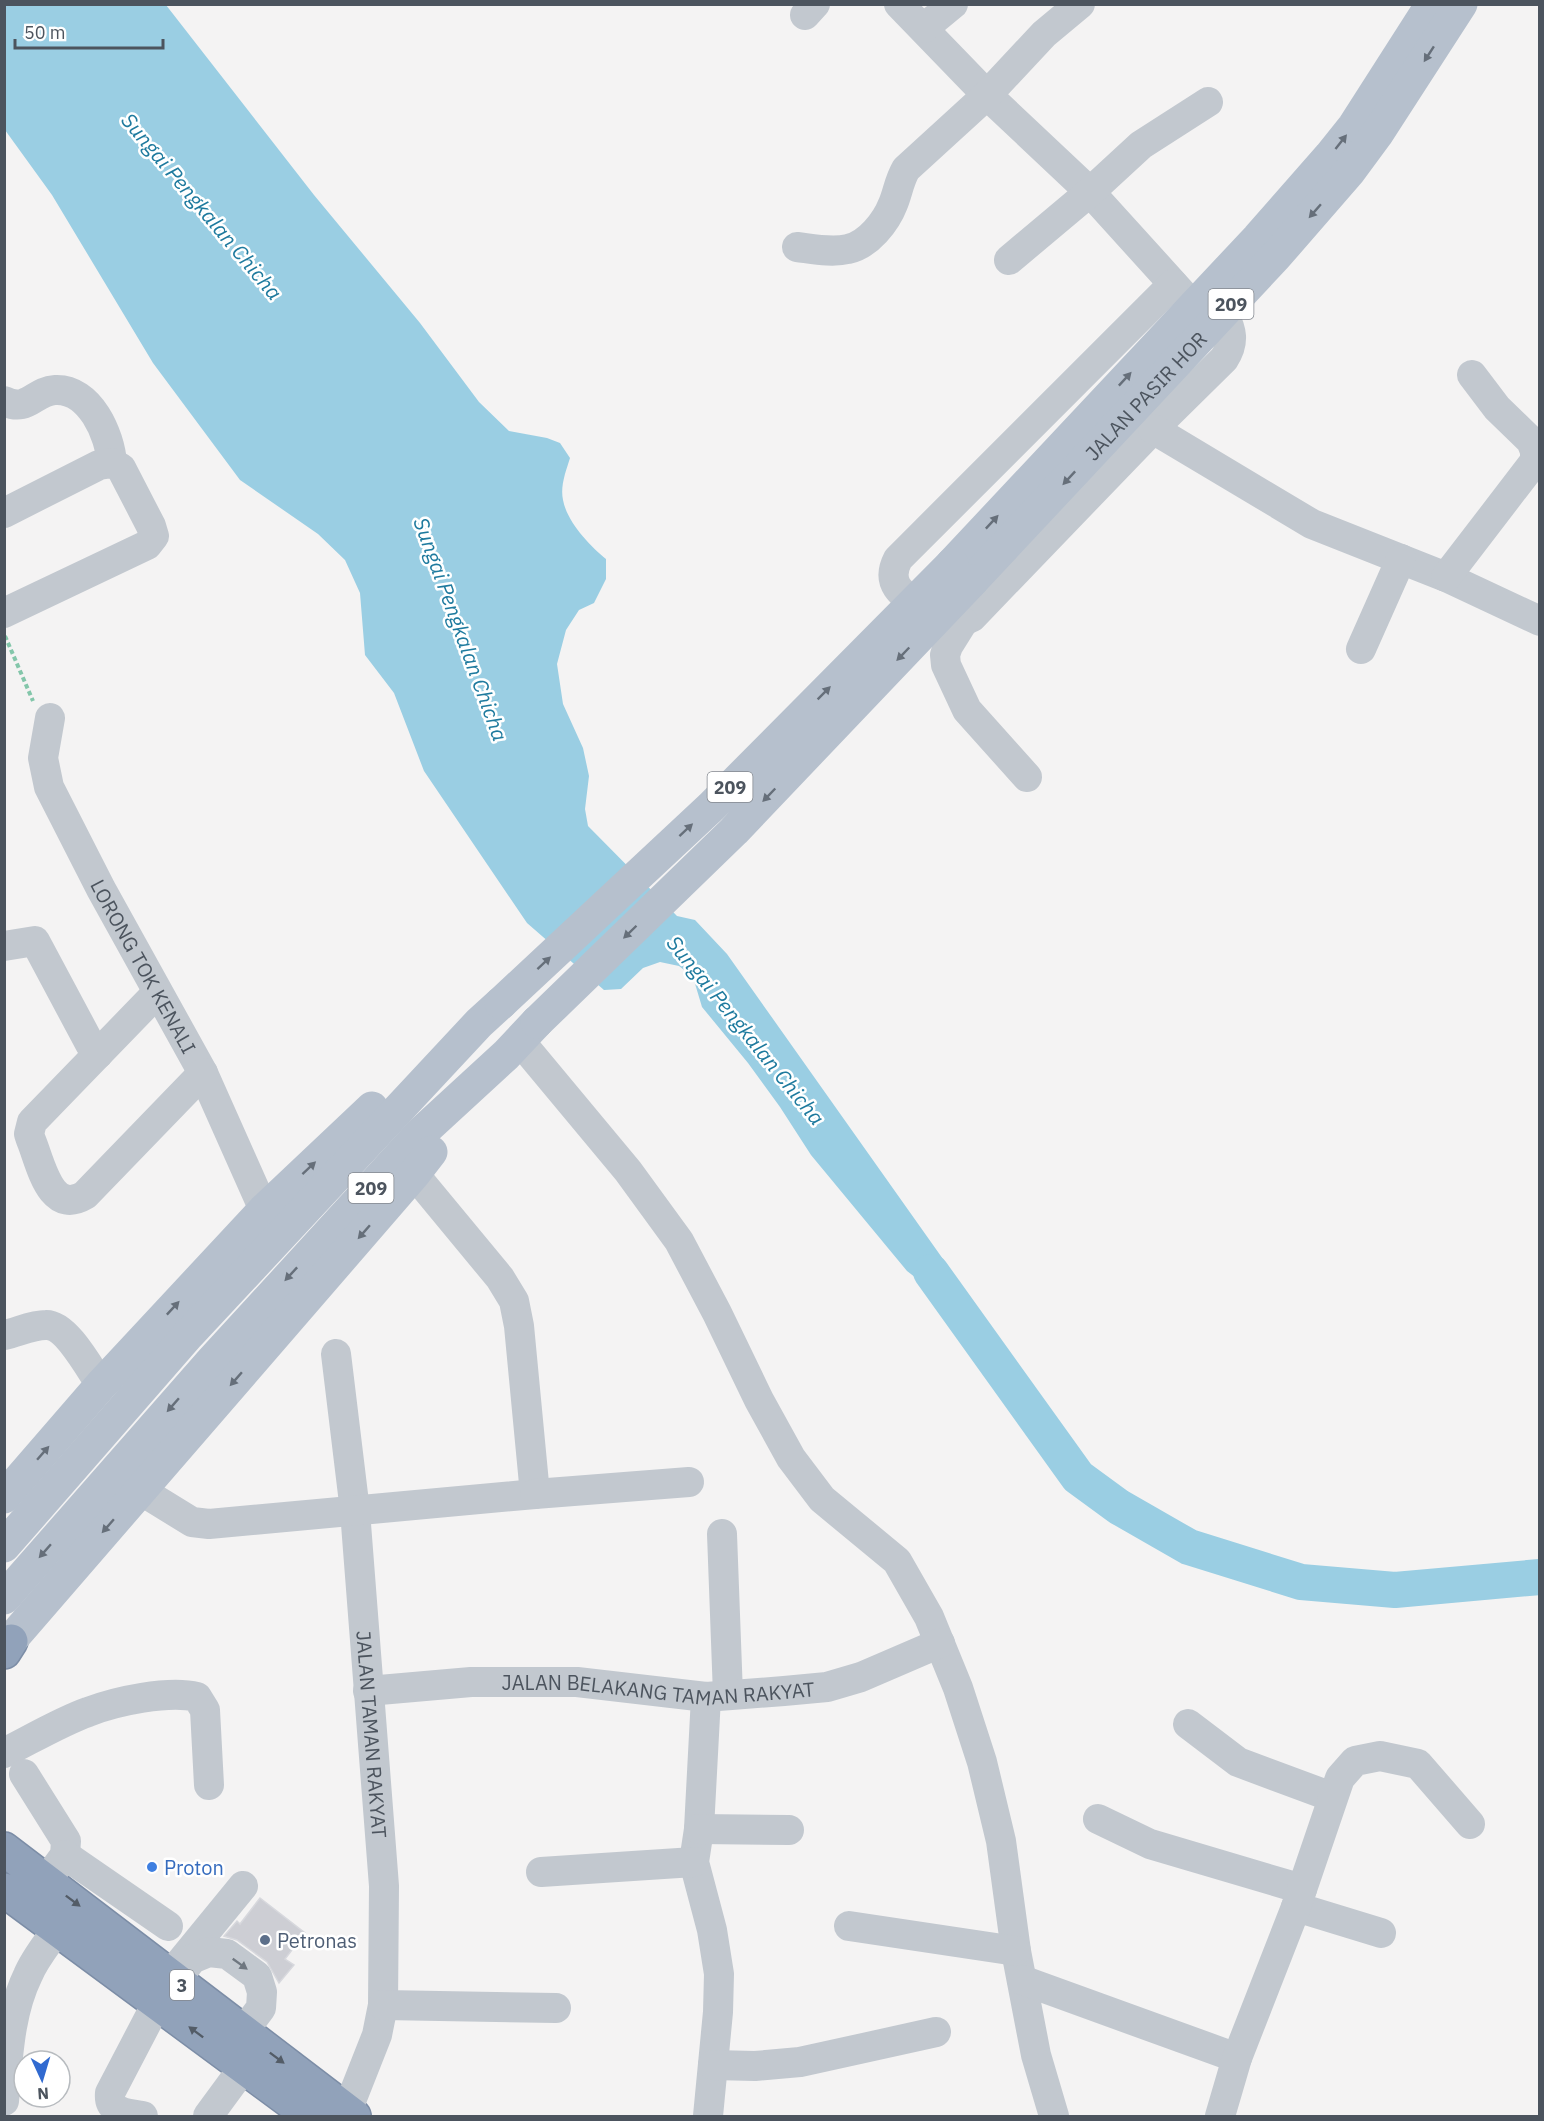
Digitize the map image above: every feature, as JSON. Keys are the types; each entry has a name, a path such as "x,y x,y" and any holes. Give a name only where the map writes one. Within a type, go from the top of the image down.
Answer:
{"highway":[{"name":"3","path":"6,1848 56,1868 244,2067 310,2116"},
{"name":"3","path":"4,1890 58,1928 168,1986 243,2032 350,2114"}],"main road":[{"name":"JALAN PASIR HOR","path":"962,572 1196,301 1258,238 1330,156 1354,126 1432,4"},
{"name":"JALAN PASIR HOR","path":"1196,301 1276,256 1349,171 1377,134 1461,4"},
{"name":"209","path":"4,1546 188,1335 490,1013 962,572"},
{"name":"209","path":"4,1598 212,1360 420,1134 734,831 962,572"},
{"path":"4,1497 101,1385 264,1210 387,1095 490,1013"},
{"path":"6,1647 414,1174 521,1039"}],"street":[{"path":"910,12 953,4"},
{"path":"797,247 830,251 850,249 869,237 886,219 894,202 898,183 906,169 987,95 1044,34 1080,4"},
{"path":"910,12 987,95 1090,192 1196,301 1231,328 1233,339 1231,349 1224,359 1153,429 972,617 963,622 953,623 942,620 899,592 892,569 898,559 1196,301"},
{"path":"1009,260 1141,146 1208,102"},
{"path":"1446,577 1535,461 1535,451 1531,441 1497,408 1472,375"},
{"path":"4,401 21,405 32,401 41,393 55,390 72,392 97,416 108,440 112,463"},
{"path":"1153,429 1312,524 1446,577 1539,621"},
{"path":"4,513 99,465 112,463 121,468 154,536 147,545 4,613"},
{"path":"1361,650 1401,559"},
{"path":"963,622 948,646 945,655 946,665 966,710 1027,777"},
{"name":"LORONG TOK KENALI","path":"50,718 43,758 49,787 101,889 203,1073 264,1210"},
{"path":"4,946 35,941 90,1044 98,1054"},
{"path":"158,993 35,1118 30,1128 31,1140 50,1188 56,1197 66,1201 76,1200 85,1195 203,1073"},
{"path":"521,1039 628,1171 679,1241 759,1400 791,1458 822,1499 897,1561 930,1617 958,1688 982,1762 1001,1841 1016,1951 1036,2055 1054,2116"},
{"path":"414,1174 500,1278 514,1301 519,1326 535,1494"},
{"path":"4,1335 54,1325 65,1334 101,1385"},
{"name":"JALAN TAMAN RAKYAT","path":"336,1354 355,1510 384,1886 383,2005 377,2035 350,2114"},
{"path":"140,1490 192,1522 209,1524 689,1482"},
{"path":"708,2116 718,2012 718,1974 712,1930 694,1862 717,1696 723,1534"},
{"name":"JALAN BELAKANG TAMAN RAKYAT","path":"368,1691 471,1682 577,1682 717,1696 827,1687 861,1677 940,1643"},
{"path":"168,1926 56,1868 66,1841 14,1763 88,1712 144,1698 184,1694 197,1697 205,1710 209,1785"},
{"path":"1188,1724 1207,1736 1238,1762 1332,1797"},
{"path":"1220,2116 1238,2058 1299,1898 1340,1778 1355,1761 1380,1756 1418,1764 1470,1824"},
{"path":"1098,1819 1150,1844 1299,1898 1381,1933"},
{"path":"699,1829 789,1830"},
{"path":"541,1872 694,1862"},
{"path":"143,2116 123,2113 114,2108 109,2101 110,2093 168,1986 243,1886"},
{"path":"849,1926 1016,1951"},
{"path":"4,2101 9,2053 19,1997 28,1973 58,1928"},
{"path":"168,1986 192,1959 209,1952 227,1954 257,1976 262,1992 261,2008 243,2032"},
{"path":"1022,1980 1238,2058"},
{"path":"383,2005 556,2008"},
{"path":"713,2065 755,2066 800,2062 936,2032"},
{"path":"208,2116 244,2067"}],"path":[{"path":"4,635 37,709 50,718"}],"water":[{"path":"4,5 166,5 314,195 420,323 479,402 509,431 547,438 560,443 570,458 562,489 565,508 580,533 606,559 606,579 594,603 579,610 566,630 557,664 563,704 583,748 589,776 585,809 588,826 677,916 695,920 727,954 955,1276 964,1315 907,1271 811,1155 748,1063 702,1007 693,977 679,966 660,962 643,968 621,989 604,990 527,923 424,771 394,693 365,655 360,593 345,560 318,534 240,480 153,363 52,195 5,130"}],"building":[{"path":"260,1898 305,1933 285,1959 294,1965 279,1983 267,1962 237,1940 224,1936 237,1921 240,1924"}],"waterway":[{"name":"Sungai Pengkalan Chicha","path":"931,1272 1078,1477 1119,1507 1189,1547 1301,1582 1395,1590 1540,1577"}],"place":[{"name":"Proton","path":"152,1867"},
{"name":"Petronas","path":"265,1940"}]}
